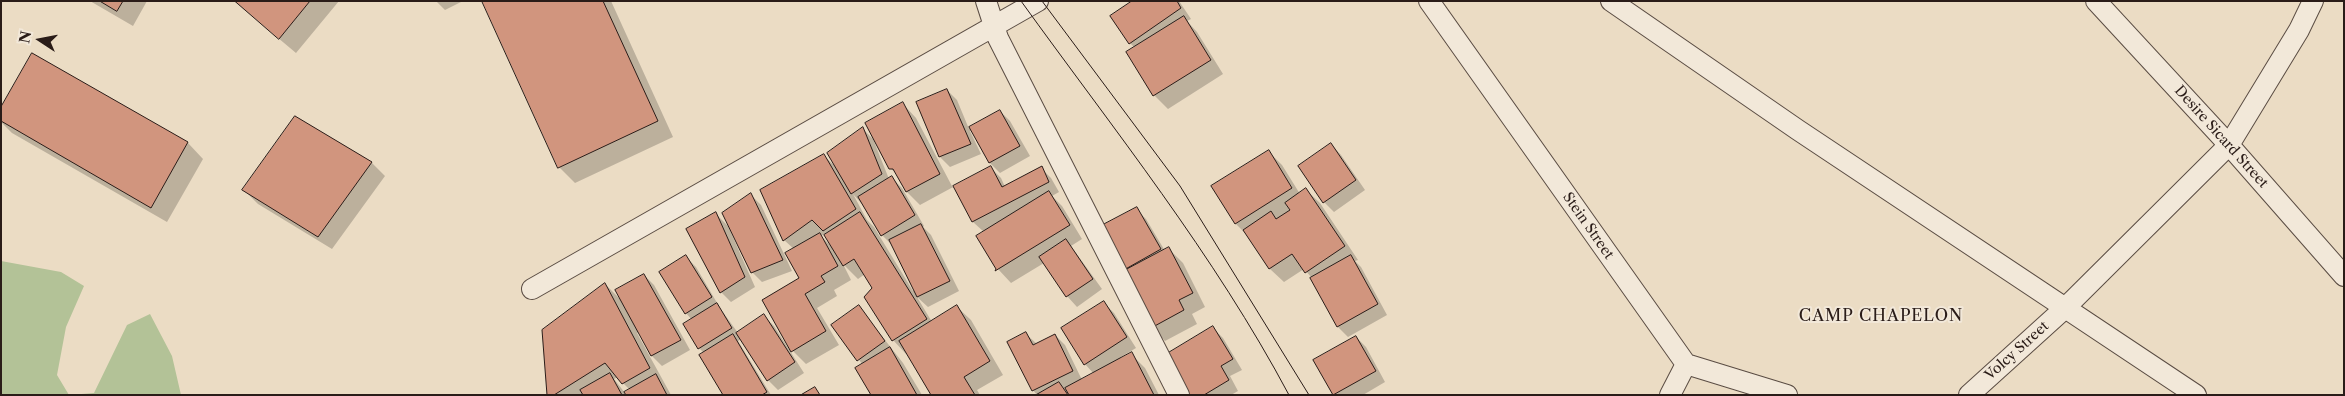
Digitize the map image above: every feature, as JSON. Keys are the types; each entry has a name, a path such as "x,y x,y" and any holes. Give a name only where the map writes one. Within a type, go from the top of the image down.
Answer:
{"street":[{"path":"986,1 998,38 1179,395"},
{"path":"532,289 1038,1"},
{"name":"Stein Street","path":"1429,1 1686,364"},
{"path":"1611,1 1798,130 2196,395"},
{"name":"Desire Sicard Street","path":"2096,1 2229,145 2344,276"},
{"name":"Volcy Street","path":"1969,395 2065,308 2229,145 2299,30 2313,1"},
{"path":"1670,395 1686,364 1787,395"}],"green space":[{"path":"1,261 61,272 84,286 66,327 57,375 69,395 1,395"},
{"path":"150,314 172,356 181,395 69,395 94,393 127,325"}],"building":[{"path":"100,1 123,1 117,11"},
{"path":"235,1 310,1 279,39"},
{"path":"482,1 603,1 658,121 558,168"},
{"path":"1132,1 1177,1 1181,8 1129,44 1110,16"},
{"path":"1184,16 1211,60 1153,96 1126,52"},
{"path":"32,53 188,142 151,208 1,121 1,107"},
{"path":"947,89 971,144 939,157 916,102"},
{"path":"903,102 940,174 906,192 893,169 889,169 865,123"},
{"path":"1000,110 1020,146 989,163 969,127"},
{"path":"295,116 372,162 318,237 242,190"},
{"path":"863,127 882,174 851,194 827,153"},
{"path":"1331,143 1356,180 1323,203 1298,166"},
{"path":"1269,150 1292,188 1235,224 1211,186"},
{"path":"824,154 856,209 823,231 812,220 783,241 760,190"},
{"path":"991,166 1002,187 1042,166 1049,182 972,222 953,186"},
{"path":"892,176 915,215 881,236 858,197"},
{"path":"1306,188 1345,246 1305,273 1292,254 1269,269 1243,230 1271,211 1276,219 1290,210 1285,203"},
{"path":"1049,191 1070,225 995,271 996,269 976,236"},
{"path":"751,193 783,260 751,273 722,213"},
{"path":"1137,207 1161,249 1122,271 1099,227"},
{"path":"716,212 745,277 720,293 686,229"},
{"path":"860,212 927,319 892,341 864,297 872,288 854,259 843,266 824,235"},
{"path":"921,224 950,281 917,297 889,240"},
{"path":"820,233 838,266 821,276 825,282 805,294 826,331 791,352 762,300 799,278 785,253"},
{"path":"1066,239 1093,279 1066,297 1039,257"},
{"path":"1169,247 1193,293 1179,300 1184,310 1151,328 1122,272"},
{"path":"686,255 712,297 685,314 659,272"},
{"path":"1351,255 1378,304 1337,327 1310,278"},
{"path":"644,274 681,340 651,356 615,290"},
{"path":"605,283 650,368 622,384 605,363 554,395 547,395 542,330"},
{"path":"1104,301 1127,337 1084,365 1061,328"},
{"path":"717,303 732,328 698,349 683,324"},
{"path":"859,305 885,341 857,361 831,325"},
{"path":"957,305 990,361 964,377 975,395 931,395 899,341"},
{"path":"764,314 795,362 767,381 736,333"},
{"path":"1213,326 1233,359 1221,366 1229,380 1204,395 1187,395 1165,355"},
{"path":"1026,332 1033,345 1055,334 1073,371 1032,391 1007,342"},
{"path":"733,334 767,392 762,395 723,395 699,355"},
{"path":"1356,336 1376,371 1333,395 1313,360"},
{"path":"890,347 917,395 871,395 855,368"},
{"path":"1132,352 1154,395 1069,395 1065,388"},
{"path":"610,373 622,395 583,395 580,390"},
{"path":"656,374 667,395 626,395 624,392"},
{"path":"1059,382 1068,395 1036,395"},
{"path":"815,387 820,395 801,395"}],"tram line":[{"path":"1021,1 1196,242 1229,292 1289,395"},
{"path":"1042,1 1180,186 1309,395"}],"district":[{"name":"CAMP CHAPELON","path":"1881,316"}]}
